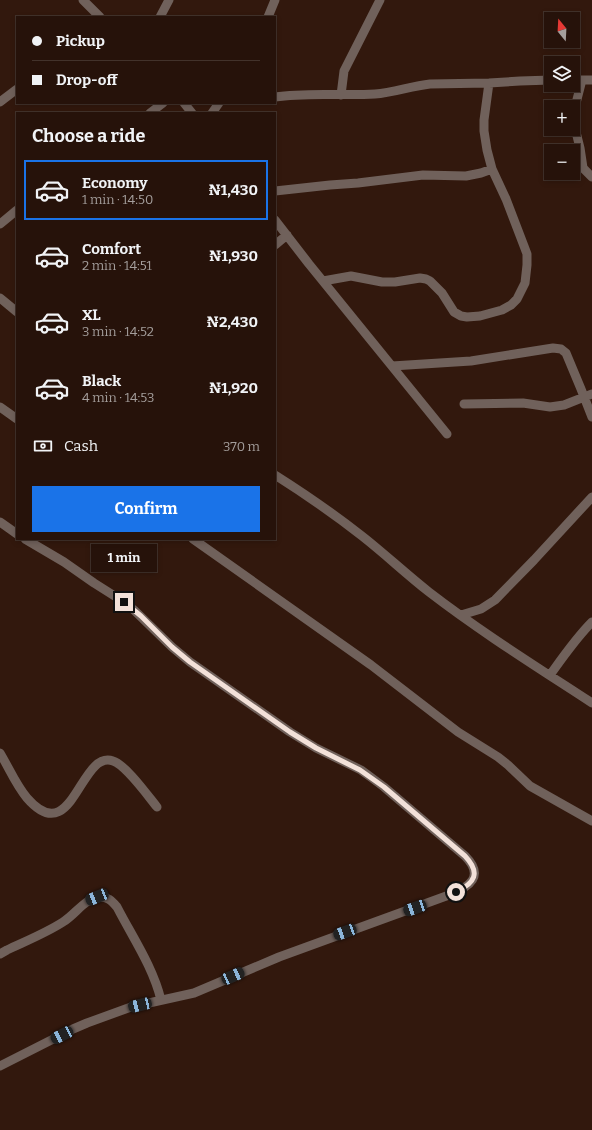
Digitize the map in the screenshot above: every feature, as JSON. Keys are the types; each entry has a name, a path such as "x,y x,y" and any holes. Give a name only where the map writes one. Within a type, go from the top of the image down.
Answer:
{"street":[{"path":"83,0 99,16"},
{"path":"161,16 169,0"},
{"path":"268,16 275,0"},
{"path":"341,95 344,71 380,0"},
{"path":"276,97 295,94 382,94 430,84 544,80"},
{"path":"580,80 592,80"},
{"path":"323,281 351,276 382,282 395,282 420,278 426,279 430,281 442,294 452,310 461,316 467,317 492,313 511,305 517,299 525,283 527,254 506,199 492,168 487,150 484,120 489,83"},
{"path":"0,102 16,90"},
{"path":"576,92 574,124 580,148 582,166 584,170 592,177"},
{"path":"151,112 162,104"},
{"path":"185,104 191,112"},
{"path":"276,191 423,175 466,176 492,168"},
{"path":"0,224 16,211"},
{"path":"276,221 447,434"},
{"path":"276,244 287,235"},
{"path":"0,298 16,311"},
{"path":"392,366 471,361 557,348 564,350 566,353 588,396 592,418"},
{"path":"464,404 523,403 550,408 564,405 588,396"},
{"path":"0,407 16,418"},
{"path":"276,476 334,514 461,616 592,703"},
{"path":"461,616 481,609 495,600 592,497"},
{"path":"0,522 16,533"},
{"path":"0,1066 88,1023 131,1007 182,997 206,989 279,957 449,895 462,889 471,882 474,873 472,864 465,856 372,778 360,770 316,748 290,732 190,662 124,602 64,562 27,540"},
{"path":"194,540 371,665 458,732 498,757 530,786 592,821"},
{"path":"550,676 582,632 592,622"},
{"path":"0,753 28,799 48,814 59,811 68,804 89,774 99,763 105,760 112,760 125,769 156,807"},
{"path":"0,954 62,922 89,900 97,897 108,898 117,907 150,969 161,1000"}],"route":[{"path":"124,602 190,662 290,732 316,748 360,770 372,778 465,856 474,868 473,878 468,886 456,892"}]}
